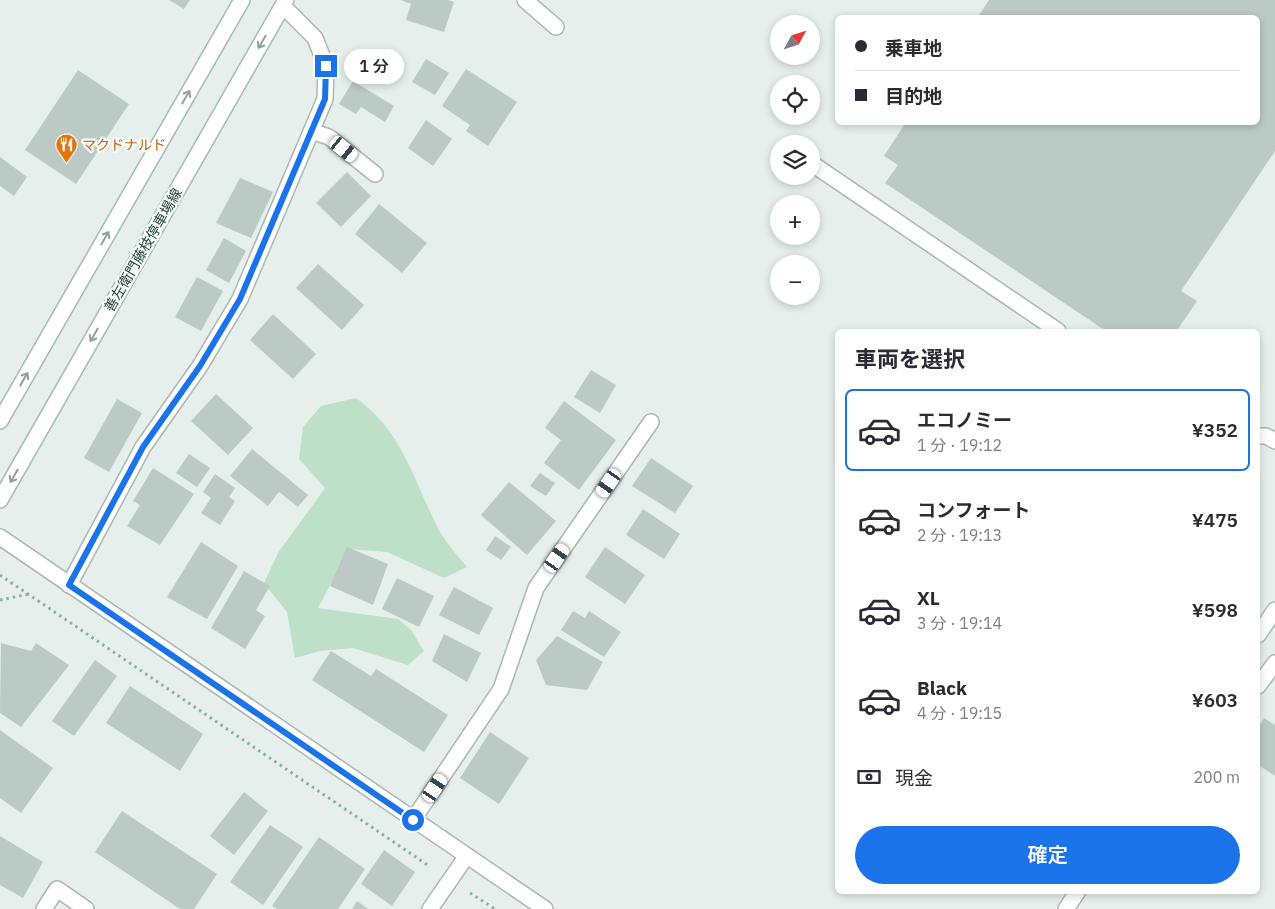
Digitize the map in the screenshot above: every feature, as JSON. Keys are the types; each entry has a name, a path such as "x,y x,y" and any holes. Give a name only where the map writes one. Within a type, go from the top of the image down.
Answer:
{"street":[{"path":"0,421 242,0"},
{"path":"525,0 556,27"},
{"path":"69,585 143,447 200,366 240,299 325,99 326,66 315,38 284,3"},
{"name":"善左衛門藤枝停車場線","path":"0,500 284,3"},
{"path":"311,131 329,137 375,174"},
{"path":"820,169 1055,329"},
{"path":"413,820 501,689 536,588 651,422"},
{"path":"1260,436 1266,436 1275,441"},
{"path":"0,537 466,857 545,909"},
{"path":"1260,631 1275,610"},
{"path":"1260,683 1275,663"},
{"path":"430,909 466,857"},
{"path":"44,909 57,889 86,909"},
{"path":"1066,909 1076,894"}],"path":[{"path":"0,575 494,909"},
{"path":"0,600 29,594"}],"green space":[{"path":"356,398 386,426 406,458 439,530 467,567 444,578 387,552 349,549 318,608 398,619 411,630 424,651 408,665 353,648 320,651 295,658 287,612 264,583 278,553 325,488 299,459 303,427 321,406"}],"building":[{"path":"169,0 190,0 184,9"},
{"path":"401,0 448,0 454,2 444,32 406,20 411,4"},
{"path":"989,0 1275,0 1275,151 1181,291 1197,301 1178,329 1103,329 885,183 898,165 884,156 904,125 1260,125 1260,15 979,15"},
{"path":"426,59 449,73 435,95 412,82"},
{"path":"466,69 517,102 488,146 466,131 470,125 442,106"},
{"path":"78,70 129,104 76,184 25,150"},
{"path":"353,81 394,106 385,122 361,107 356,114 339,104"},
{"path":"426,120 452,139 433,166 408,148"},
{"path":"0,157 27,177 14,196 0,186"},
{"path":"347,172 371,196 341,227 316,203"},
{"path":"240,178 273,192 251,238 216,223"},
{"path":"379,204 427,243 402,273 355,234"},
{"path":"224,238 246,251 229,283 206,270"},
{"path":"318,264 364,305 342,330 296,288"},
{"path":"197,277 223,291 201,331 175,317"},
{"path":"273,314 316,354 293,379 250,340"},
{"path":"591,370 616,385 600,413 574,397"},
{"path":"216,394 253,428 228,455 191,421"},
{"path":"117,399 142,413 109,472 84,458"},
{"path":"564,401 616,440 579,490 544,463 561,440 545,428"},
{"path":"252,449 308,495 298,507 279,492 268,506 230,476"},
{"path":"189,454 210,468 197,487 176,473"},
{"path":"651,458 693,486 675,513 632,486"},
{"path":"153,468 194,494 160,545 127,526 140,505 133,501"},
{"path":"540,473 555,483 546,496 530,486"},
{"path":"215,474 235,488 229,497 235,501 220,525 201,513 211,498 203,492"},
{"path":"509,482 556,521 527,555 481,515"},
{"path":"643,509 680,534 664,559 626,535"},
{"path":"495,536 511,547 501,560 486,550"},
{"path":"201,542 238,566 207,619 167,597"},
{"path":"347,547 388,564 373,605 330,586"},
{"path":"605,547 645,575 625,604 585,577"},
{"path":"244,571 270,586 256,610 265,616 245,649 211,628"},
{"path":"397,578 434,596 419,627 382,609"},
{"path":"454,587 493,608 479,635 439,615"},
{"path":"573,611 585,618 589,611 621,632 604,657 561,630"},
{"path":"444,634 481,653 467,682 432,661"},
{"path":"557,636 603,662 587,690 546,685 536,660"},
{"path":"1,643 31,651 36,643 69,665 21,727 0,713"},
{"path":"331,651 371,676 376,669 448,715 424,752 312,680"},
{"path":"95,660 117,676 74,736 52,721"},
{"path":"130,686 203,734 180,771 106,723"},
{"path":"1264,718 1275,725 1275,776 1260,766 1260,724"},
{"path":"0,730 53,768 21,813 0,798"},
{"path":"490,732 529,758 499,804 460,778"},
{"path":"244,792 268,811 234,855 210,836"},
{"path":"122,811 217,874 194,909 180,909 95,852"},
{"path":"270,825 303,847 263,905 230,882"},
{"path":"0,836 43,862 23,898 0,885"},
{"path":"319,837 365,869 338,909 277,909 272,906"},
{"path":"384,850 415,872 392,906 361,884"},
{"path":"357,901 368,909 352,909"}],"place":[{"name":"マクドナルド","path":"66,164"}],"route":[{"path":"326,66 325,99 240,299 200,366 143,447 69,585 413,820"}]}
